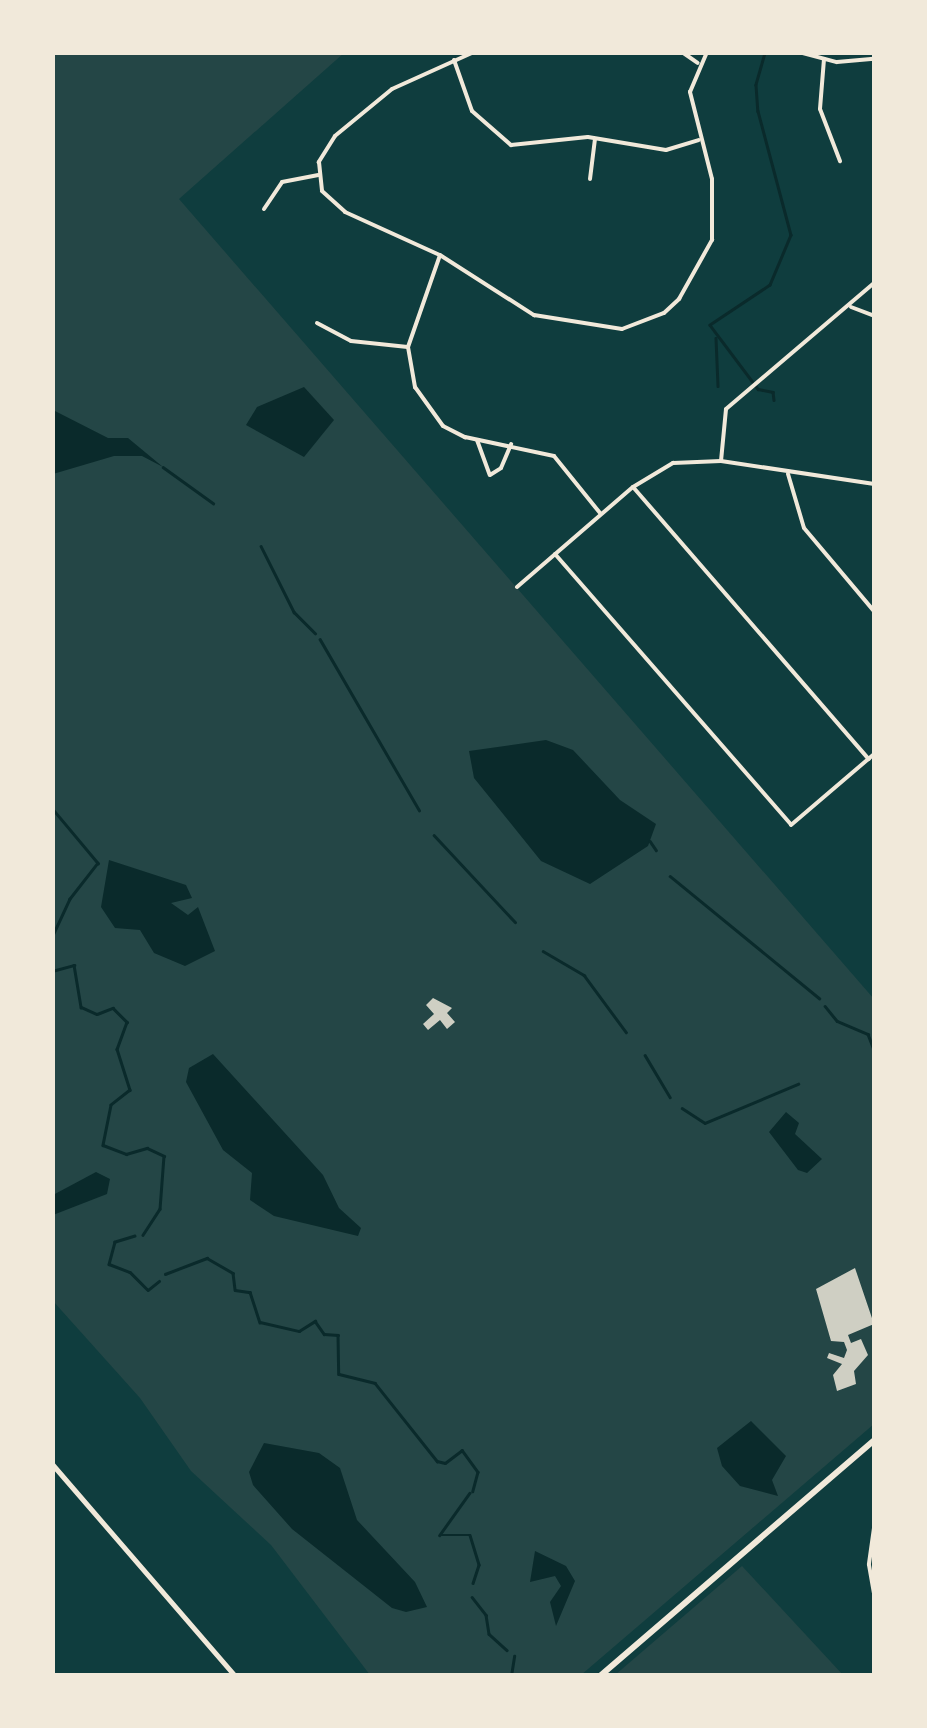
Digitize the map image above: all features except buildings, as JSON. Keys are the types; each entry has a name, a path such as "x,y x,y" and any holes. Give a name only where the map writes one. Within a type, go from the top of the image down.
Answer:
{"main road":[{"path":"600,1676 874,1440"}],"street":[{"path":"474,52 392,88 335,136 318,176 322,191 345,212 440,254 534,315 622,330 664,313 700,270 712,240 712,179 690,92 698,62 707,52"},
{"path":"682,52 698,62"},
{"path":"799,52 824,59 874,59"},
{"path":"824,59 820,108 840,161"},
{"path":"454,60 472,111 494,137 524,146 596,138 666,150 700,139"},
{"path":"590,179 596,138"},
{"path":"264,210 282,182 318,176"},
{"path":"440,254 408,348 414,387 444,426 477,440 512,444 554,456 601,514"},
{"path":"721,462 726,409 874,283"},
{"path":"849,306 874,316"},
{"path":"317,323 351,341 408,348"},
{"path":"477,440 490,474 501,468 512,444"},
{"path":"517,587 633,487 673,463 721,462 874,484"},
{"path":"788,474 804,528 874,610"},
{"path":"633,487 869,759"},
{"path":"556,554 791,824 874,754"},
{"path":"52,1464 235,1676"},
{"path":"874,1528 869,1541 874,1593"}],"shaded area":[{"path":"53,53 344,53 179,199 874,999 874,1424 581,1675 370,1675 271,1545 191,1471 140,1398 53,1301"},
{"path":"304,387 334,420 304,457 246,425 257,407"},
{"path":"53,410 108,438 128,438 163,467 142,456 114,456 53,474"},
{"path":"546,740 573,750 620,800 656,824 648,846 590,884 541,861 474,778 469,751"},
{"path":"109,860 186,885 192,898 171,903 188,915 198,907 215,951 185,966 154,953 140,930 115,928 101,907"},
{"path":"213,1054 323,1175 339,1208 361,1228 358,1236 274,1216 250,1200 252,1173 223,1150 186,1082 189,1068"},
{"path":"786,1112 799,1123 795,1134 822,1159 807,1173 798,1170 769,1132"},
{"path":"96,1172 110,1179 107,1194 53,1215 53,1195"},
{"path":"751,1421 786,1456 772,1480 778,1496 740,1486 722,1466 717,1448"},
{"path":"264,1443 319,1453 340,1468 357,1520 415,1582 427,1607 406,1612 392,1608 292,1529 253,1485 249,1472"},
{"path":"535,1551 566,1566 575,1581 556,1626 550,1602 561,1586 555,1576 530,1582"},
{"path":"742,1566 843,1675 615,1675"}],"waterway":[{"path":"765,53 756,85 758,111 791,235 770,285 710,325 758,389 773,392 774,400"},
{"path":"716,338 718,386"},
{"path":"163,467 213,503"},
{"path":"261,546 294,612 315,633"},
{"path":"320,639 419,810"},
{"path":"52,808 98,863 70,899 54,934"},
{"path":"434,835 515,922"},
{"path":"650,841 656,850"},
{"path":"670,876 819,998"},
{"path":"543,951 584,975 626,1032"},
{"path":"52,971 74,965 81,1007 97,1014 113,1008 127,1022 117,1049 130,1090 111,1105 103,1145 126,1154 147,1148 164,1156 160,1209 143,1235"},
{"path":"825,1006 837,1021 868,1034 874,1050"},
{"path":"645,1055 670,1097"},
{"path":"682,1108 705,1123 798,1084"},
{"path":"135,1236 115,1242 109,1264 130,1272 148,1290 159,1281"},
{"path":"165,1274 207,1258 233,1273 235,1290 250,1292 260,1322 299,1331 315,1321 324,1334 338,1335 339,1374 375,1383 437,1461 445,1463 462,1450 478,1472 473,1491"},
{"path":"470,1493 440,1535 470,1535 479,1565 473,1583"},
{"path":"472,1597 486,1615 489,1634 507,1650"},
{"path":"511,1676 514,1656"}]}
